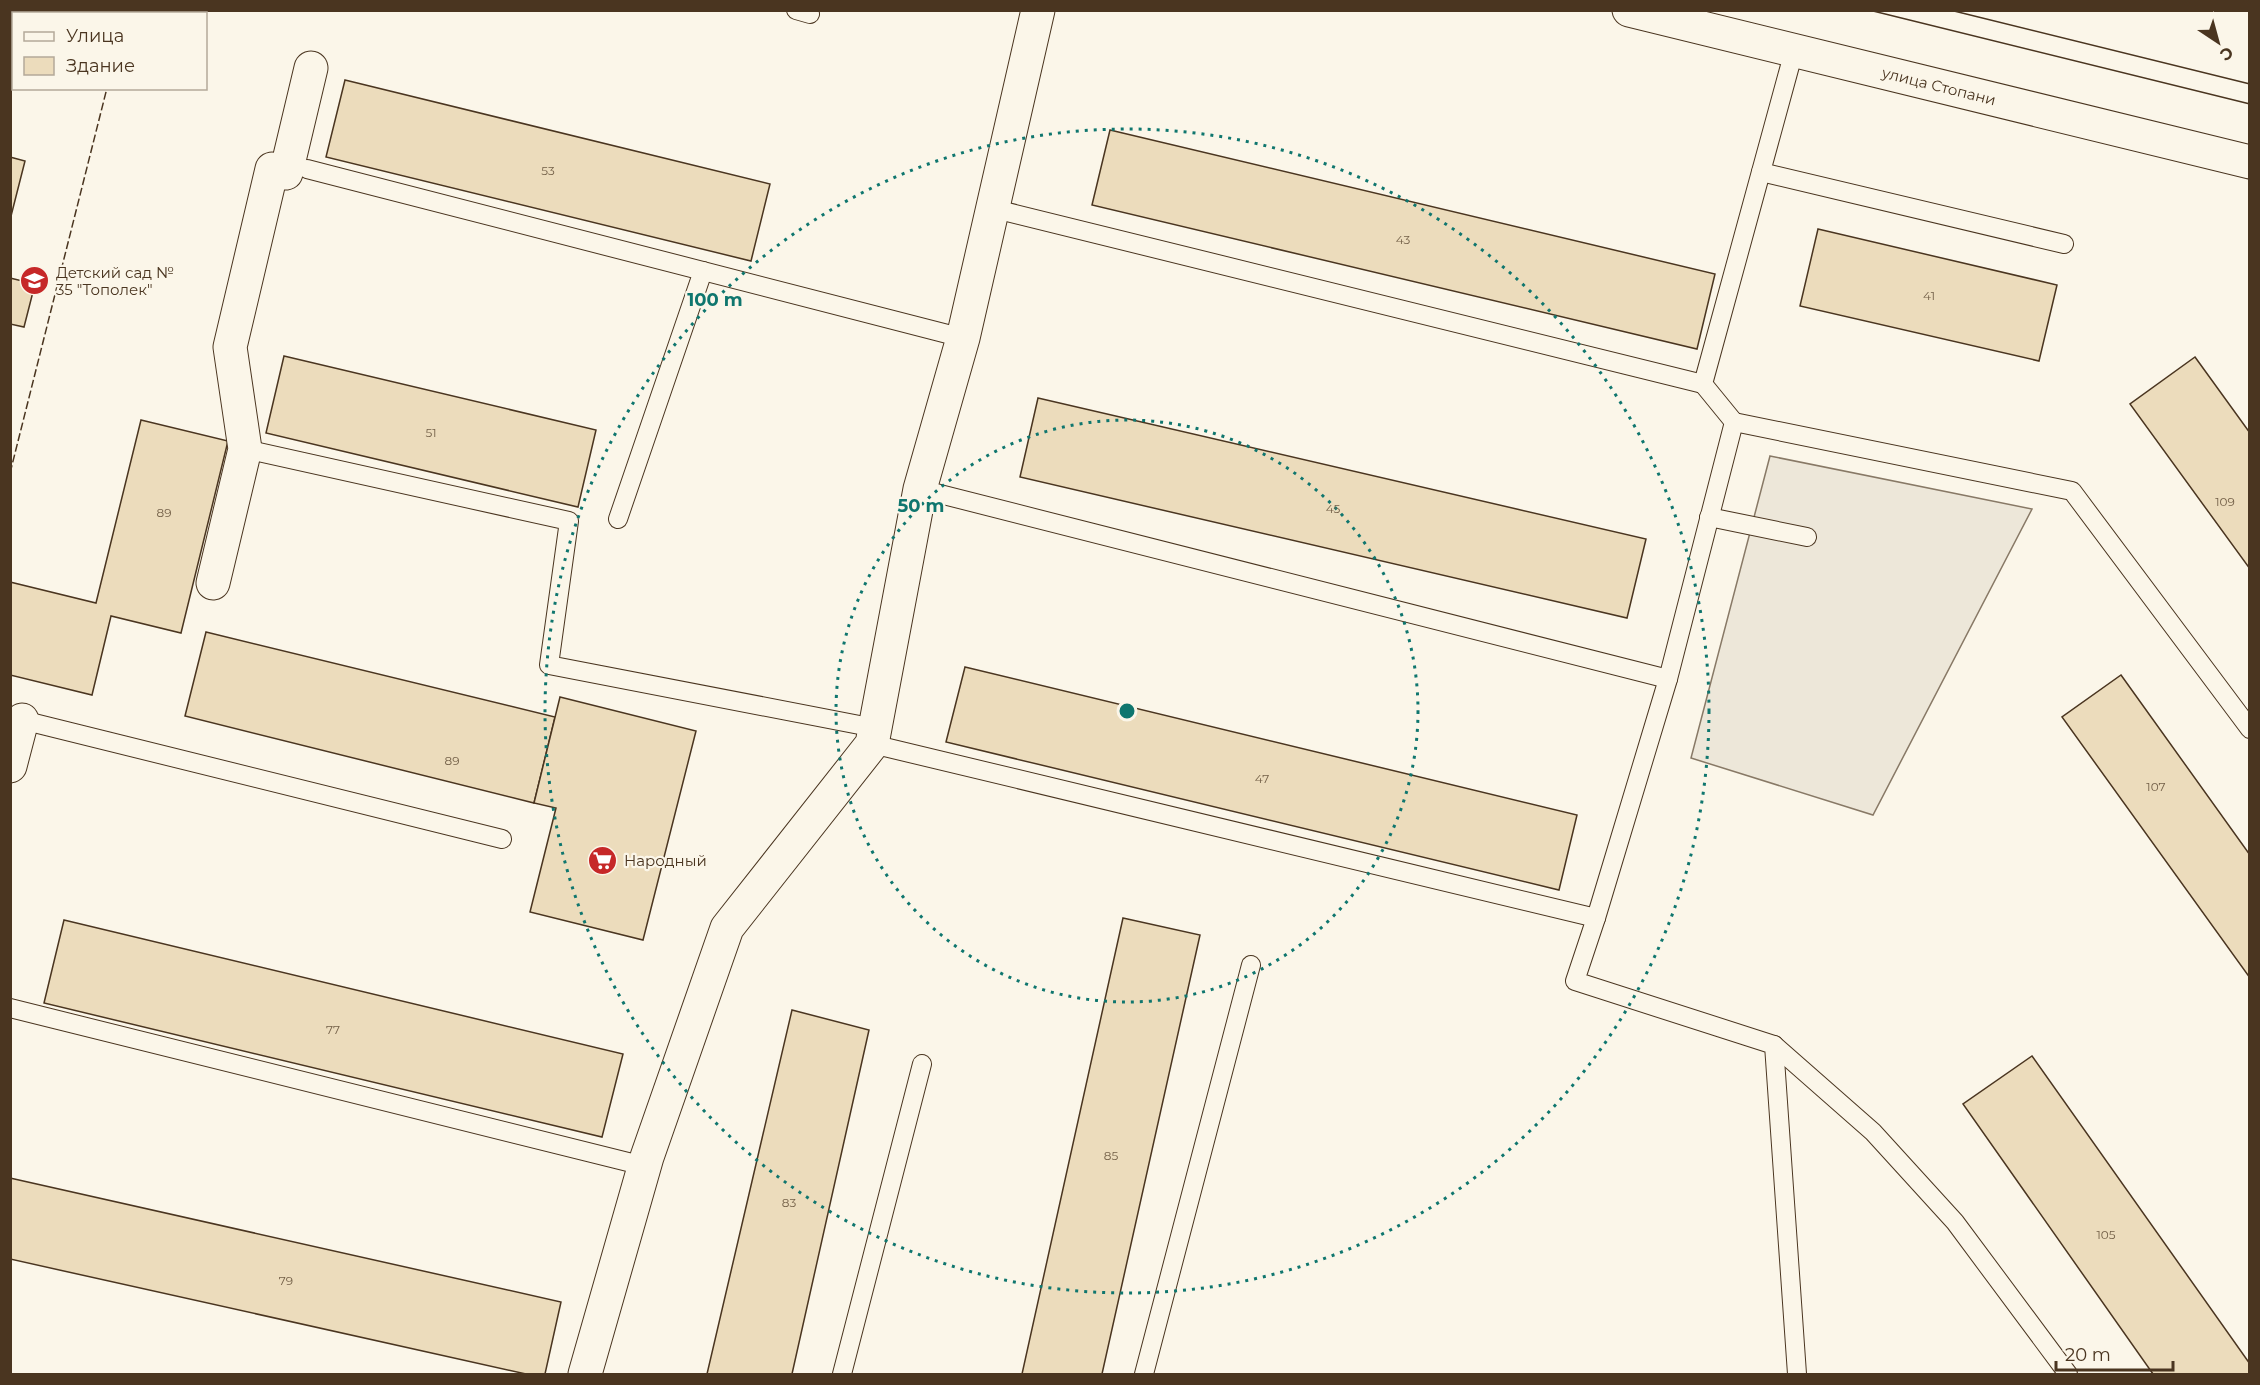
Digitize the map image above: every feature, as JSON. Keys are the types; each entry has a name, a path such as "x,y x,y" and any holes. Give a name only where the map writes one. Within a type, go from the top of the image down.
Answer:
{"street":[{"path":"585,1374 644,1166 727,928 874,736 920,489 963,338 1038,10"},
{"name":"улица Стопани","path":"1629,10 2250,162"},
{"path":"245,449 230,347 272,169 286,173 311,68"},
{"path":"10,765 22,720"}],"lane":[{"path":"1703,384 1794,51"},
{"path":"307,169 963,338"},
{"path":"1761,172 2064,244"},
{"path":"991,208 1703,384 1734,422 2072,491 2250,729"},
{"path":"618,519 703,272"},
{"path":"1734,422 1668,679 1575,981 1774,1045 1873,1132 1955,1222 2068,1374"},
{"path":"213,583 245,449 569,522 549,665 874,736 1596,918"},
{"path":"920,489 1668,679"},
{"path":"1709,517 1807,537"},
{"path":"22,720 502,839"},
{"path":"1144,1374 1251,965"},
{"path":"10,1008 644,1166"},
{"path":"1774,1045 1797,1374"},
{"path":"843,1374 922,1064"}],"shaded area":[{"path":"1770,456 2032,509 1873,815 1691,758"}],"building":[{"path":"345,80 770,184 751,261 326,157"},
{"path":"1110,130 1715,274 1697,349 1092,205"},
{"path":"10,157 25,161 10,220"},
{"path":"1818,229 2057,285 2039,361 1800,306"},
{"path":"10,278 35,284 24,327 10,324"},
{"path":"284,356 596,430 578,507 266,433"},
{"path":"2195,357 2250,433 2250,569 2130,404"},
{"path":"1038,398 1646,539 1627,618 1020,477"},
{"path":"141,420 228,441 181,633 111,616 92,695 10,675 10,582 96,603"},
{"path":"206,632 555,717 534,803 185,716"},
{"path":"965,667 1577,815 1559,890 946,742"},
{"path":"2121,675 2250,855 2250,978 2062,717"},
{"name":"Народный","path":"560,697 696,731 643,940 530,912 556,808 534,803"},
{"path":"1123,918 1200,935 1102,1374 1022,1374"},
{"path":"64,920 623,1054 602,1137 44,1003"},
{"path":"792,1010 869,1030 792,1374 707,1374"},
{"path":"2032,1056 2250,1364 2250,1374 2153,1374 1963,1104"},
{"path":"10,1178 561,1302 545,1374 526,1374 10,1259"}],"tram line":[{"path":"1869,10 2250,104"},
{"path":"1950,10 2250,84"}],"fence":[{"path":"104,10 110,12"},
{"path":"10,473 106,90"}],"place":[{"name":"Детский сад № 35 \"Тополек\"","path":"35,281"},
{"name":"Народный","path":"603,860"}]}
